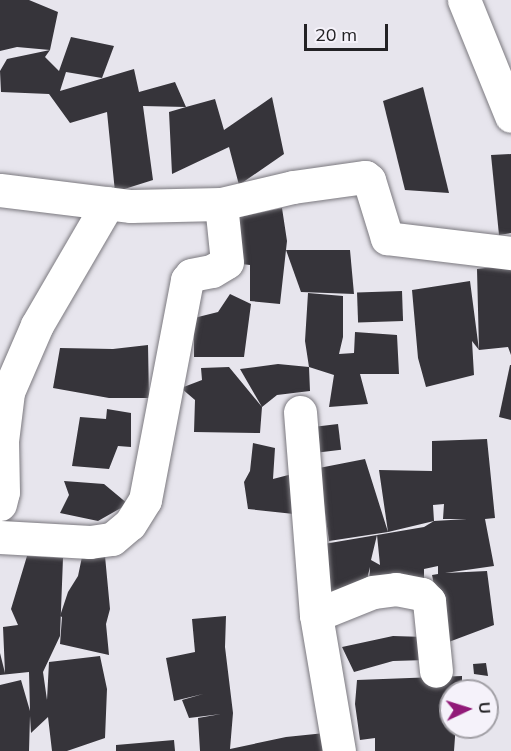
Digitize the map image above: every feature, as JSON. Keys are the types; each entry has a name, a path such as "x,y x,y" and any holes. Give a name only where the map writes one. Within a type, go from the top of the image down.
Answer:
{"street":[{"path":"464,0 511,116"},
{"path":"0,190 131,206 220,204 293,187 364,177 369,180 387,238 511,253"},
{"path":"0,504 3,492 2,441 8,392 37,325 108,203"},
{"path":"0,537 90,542 112,538 130,524 145,500 187,280 191,275 212,271 226,262 220,204"},
{"path":"300,412 316,615 339,751"},
{"path":"316,615 374,592 396,589 422,594 429,601 436,671"}],"building":[{"path":"0,0 29,0 58,12 50,50 17,47 0,51"},
{"path":"71,37 114,46 102,78 66,72 60,91 134,69 139,92 175,82 186,107 143,106 153,180 115,192 107,112 70,123 49,94 1,92 0,71 7,59 50,50 45,57 59,71"},
{"path":"423,87 449,193 405,190 383,101"},
{"path":"272,97 284,154 239,185 229,147 172,174 169,112 215,99 224,130"},
{"path":"511,154 511,233 499,235 491,155"},
{"path":"282,208 287,241 280,304 250,301 250,265 233,263 231,219"},
{"path":"286,250 350,250 354,294 301,292"},
{"path":"511,265 511,355 508,347 479,350 477,269"},
{"path":"470,281 479,350 472,341 474,375 426,387 418,358 412,290"},
{"path":"402,291 403,321 358,323 357,293"},
{"path":"308,293 343,296 343,337 339,354 354,353 355,332 397,335 399,374 360,374 368,404 329,407 334,375 309,367 305,341"},
{"path":"230,294 251,304 244,357 194,357 194,318 218,312"},
{"path":"148,345 149,398 109,398 53,388 60,348 113,349"},
{"path":"278,364 309,367 310,391 277,395 262,407 240,369"},
{"path":"511,365 511,420 499,417"},
{"path":"229,367 262,407 260,433 194,432 195,400 181,388 202,380 201,368"},
{"path":"107,409 131,413 131,447 118,446 109,469 72,466 80,417 106,419"},
{"path":"338,424 341,450 320,452 317,427"},
{"path":"487,439 495,518 485,519 494,566 445,573 487,571 494,625 446,643 432,575 438,574 438,566 424,569 424,585 369,585 370,567 364,591 322,600 324,544 424,527 434,521 388,532 379,470 432,471 432,441","holes":["444,504 443,519 467,519 434,521 433,505","377,535 380,565 371,560"]},
{"path":"253,443 275,448 273,479 296,473 294,514 248,509 244,482 250,471"},
{"path":"365,459 388,532 329,541 319,468"},
{"path":"64,481 104,484 128,504 98,521 60,513 69,495"},
{"path":"83,552 105,556 110,609 106,624 109,655 60,644 62,617 60,616 68,592 78,576"},
{"path":"27,556 63,558 60,636 43,672 47,700 49,662 100,656 107,689 105,738 67,751 52,751 48,717 31,733 30,716 29,751 0,751 0,685 21,680 30,711 29,672 0,675 0,653 5,673 3,627 18,625 11,609"},
{"path":"226,616 225,647 233,713 230,749 286,737 325,733 326,751 200,751 198,718 221,714 189,718 182,700 203,694 174,701 166,658 195,652 192,619"},
{"path":"393,636 425,637 426,660 393,661 354,672 342,647"},
{"path":"486,663 488,676 474,674 473,664"},
{"path":"462,676 462,679 439,679 439,739 454,739 454,751 375,751 375,738 360,740 355,704 357,680"},
{"path":"174,740 175,751 116,751 116,745"}]}
